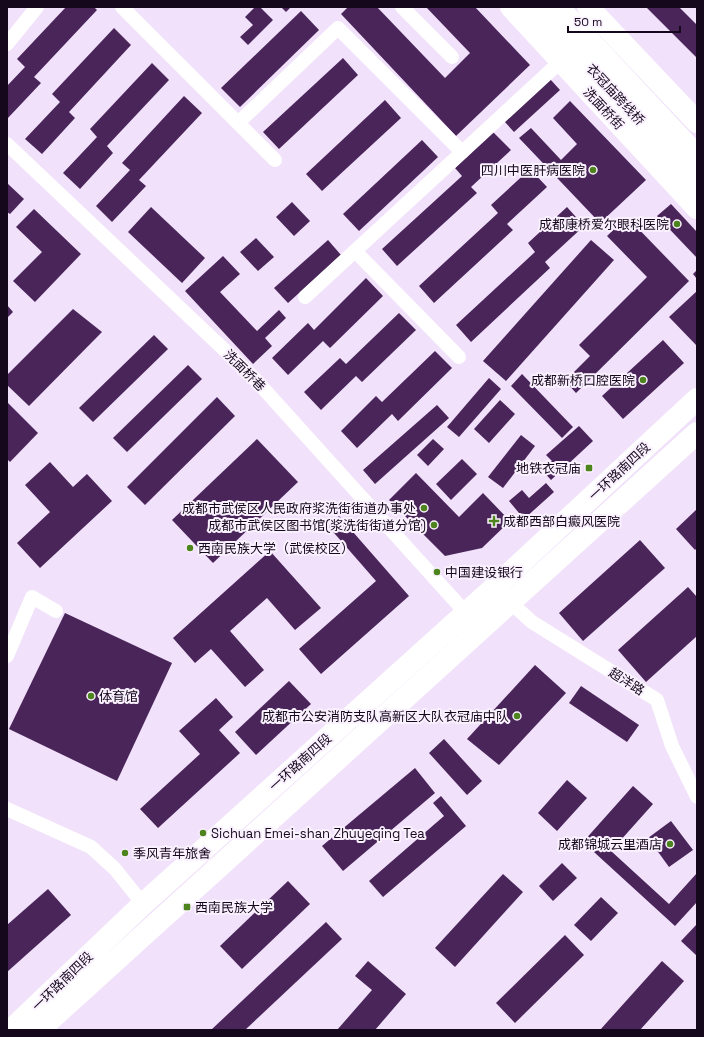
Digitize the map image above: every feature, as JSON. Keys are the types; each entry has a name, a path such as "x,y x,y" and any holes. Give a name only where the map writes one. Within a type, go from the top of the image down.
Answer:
{"main road":[{"name":"洗面桥街","path":"511,7 697,208"},
{"name":"衣冠庙跨线桥","path":"535,7 697,181"},
{"name":"衣冠庙跨线桥","path":"558,7 697,156"},
{"path":"588,7 697,122"},
{"name":"一环路南四段","path":"11,1030 142,904 466,613 697,399"},
{"name":"一环路南四段","path":"39,1030 697,433"}],"street":[{"path":"7,44 37,7"},
{"path":"122,7 275,160"},
{"path":"402,7 452,58"},
{"path":"238,123 338,28 462,152"},
{"path":"305,297 561,61"},
{"name":"洗面桥巷","path":"7,144 253,377 466,613"},
{"path":"355,251 459,357"},
{"path":"7,656 32,597 56,611"},
{"name":"超洋路","path":"511,603 532,622 657,700 672,746 697,797"},
{"path":"7,809 91,847 115,869 142,904"}],"building":[{"path":"66,7 94,7 97,10 34,77 41,83 7,119 7,86 25,67 17,59"},
{"path":"255,7 260,7 273,20 248,45 240,37 253,25 245,17"},
{"path":"281,7 291,7 286,12"},
{"path":"348,7 377,7 445,78 470,53 426,7 475,7 530,65 456,136 341,14"},
{"path":"646,7 679,7 697,25 697,58"},
{"path":"301,11 319,30 240,107 221,88"},
{"path":"114,28 131,45 69,112 75,118 42,154 25,139 60,102 52,94"},
{"path":"343,58 358,75 279,149 263,132"},
{"path":"152,63 169,80 107,146 113,153 80,189 63,173 97,137 90,129"},
{"path":"550,79 560,90 514,132 504,121"},
{"path":"184,96 202,113 139,180 146,186 112,222 96,206 130,170 122,163"},
{"path":"385,100 401,118 322,191 306,174"},
{"name":"四川中医肝病医院","path":"570,101 646,180 600,223 519,138 531,128 561,160 577,144 553,118"},
{"path":"493,132 511,150 471,187 477,193 397,266 382,249 462,176 455,168"},
{"path":"422,140 438,157 359,231 343,214"},
{"path":"530,169 547,187 507,224 513,230 434,303 419,286 498,213 491,205"},
{"path":"7,183 24,199 10,214 7,212"},
{"path":"292,202 310,221 294,236 276,217"},
{"name":"成都康桥爱尔眼科医院","path":"671,204 697,232 697,258 657,216"},
{"path":"151,207 205,258 182,283 128,232"},
{"path":"567,207 584,226 545,262 550,268 471,342 456,325 535,252 528,243"},
{"path":"34,209 81,254 35,302 13,281 42,252 16,227"},
{"path":"627,217 689,281 576,393 565,381 590,356 579,345 647,277 607,236"},
{"path":"256,238 274,257 258,271 240,252"},
{"path":"328,240 341,255 288,303 274,288"},
{"path":"591,240 614,260 506,381 483,361"},
{"path":"223,256 240,274 220,292 257,331 279,310 286,318 265,338 272,346 253,364 185,291"},
{"path":"697,270 697,279 693,274"},
{"path":"366,278 383,296 330,348 323,341 288,375 272,358 308,323 314,330"},
{"path":"697,291 697,346 669,317"},
{"path":"7,305 13,312 7,318"},
{"path":"73,309 102,332 29,406 7,385 7,375"},
{"path":"399,313 416,330 362,382 356,376 321,410 304,392 340,358 346,364"},
{"path":"154,335 168,349 93,422 79,408"},
{"name":"成都新桥口腔医院","path":"663,340 684,363 623,419 602,396"},
{"path":"435,351 452,368 398,421 392,414 357,448 341,431 376,396 382,402"},
{"path":"188,365 202,379 127,452 113,438"},
{"path":"522,374 573,427 562,438 511,386"},
{"path":"489,378 501,389 459,437 447,427"},
{"path":"217,397 235,416 145,505 127,487"},
{"path":"500,400 515,414 489,443 474,429"},
{"path":"7,402 38,433 10,462 7,459"},
{"path":"437,405 449,418 375,484 363,470"},
{"path":"579,426 593,441 551,480 542,470 552,461 546,455"},
{"path":"521,435 535,446 503,488 488,477"},
{"path":"257,439 298,482 213,563 172,520"},
{"path":"433,439 444,449 428,466 417,455"},
{"path":"462,459 477,474 451,500 436,484"},
{"path":"50,462 73,487 87,474 112,501 40,568 17,543 50,512 25,485"},
{"name":"成都市武侯区人民政府浆洗街街道办事处","path":"416,473 459,517 483,493 510,521 482,548 445,556 389,500"},
{"path":"546,483 554,492 524,519 509,501 522,490 529,498"},
{"path":"697,509 697,548 695,550 676,529"},
{"path":"339,516 409,596 321,674 299,649 376,581 328,526"},
{"path":"640,540 665,568 583,641 559,613"},
{"path":"270,551 321,608 295,630 267,598 230,631 264,670 245,687 211,649 195,663 173,638"},
{"path":"688,587 697,597 697,636 646,682 618,650"},
{"name":"体育馆","path":"65,613 172,663 117,781 9,729"},
{"name":"成都市公安消防支队高新区大队衣冠庙中队","path":"535,665 566,693 499,765 467,739"},
{"path":"289,681 311,704 256,755 235,732"},
{"path":"581,686 639,725 627,742 569,703"},
{"path":"216,698 233,717 219,730 240,753 158,828 140,809 200,754 179,731"},
{"path":"444,739 482,781 467,795 429,753"},
{"path":"415,768 435,793 343,871 322,846"},
{"path":"567,780 587,798 557,831 538,813"},
{"path":"633,786 653,804 611,851 669,904 697,873 697,902 675,926 583,842"},
{"path":"441,796 466,826 383,897 369,881 444,816 433,803"},
{"name":"成都锦城云里酒店","path":"671,821 693,850 669,867 648,838"},
{"path":"562,863 577,878 553,901 539,886"},
{"path":"503,874 523,892 455,967 435,948"},
{"path":"288,881 310,904 242,969 220,946"},
{"path":"48,889 71,915 7,972 7,925"},
{"path":"601,897 618,913 591,941 574,925"},
{"path":"326,922 342,939 245,1030 211,1030"},
{"path":"697,924 697,956 681,941"},
{"path":"565,935 584,955 515,1023 496,1003"},
{"path":"368,961 406,994 375,1030 337,1030 372,990 355,976"},
{"path":"662,961 684,981 640,1030 600,1030"}],"place":[{"name":"四川中医肝病医院","path":"593,170"},
{"name":"成都康桥爱尔眼科医院","path":"677,224"},
{"name":"成都新桥口腔医院","path":"643,380"},
{"name":"地铁衣冠庙","path":"589,468"},
{"name":"成都市武侯区人民政府浆洗街街道办事处","path":"424,508"},
{"name":"成都西部白癜风医院","path":"494,521"},
{"name":"成都市武侯区图书馆(浆洗街街道分馆)","path":"434,525"},
{"name":"西南民族大学（武侯校区）","path":"190,548"},
{"name":"中国建设银行","path":"437,572"},
{"name":"体育馆","path":"91,696"},
{"name":"成都市公安消防支队高新区大队衣冠庙中队","path":"517,716"},
{"name":"Sichuan Emei-shan Zhuyeqing Tea","path":"203,833"},
{"name":"成都锦城云里酒店","path":"670,844"},
{"name":"季风青年旅舍","path":"125,853"},
{"name":"西南民族大学","path":"187,907"}]}
